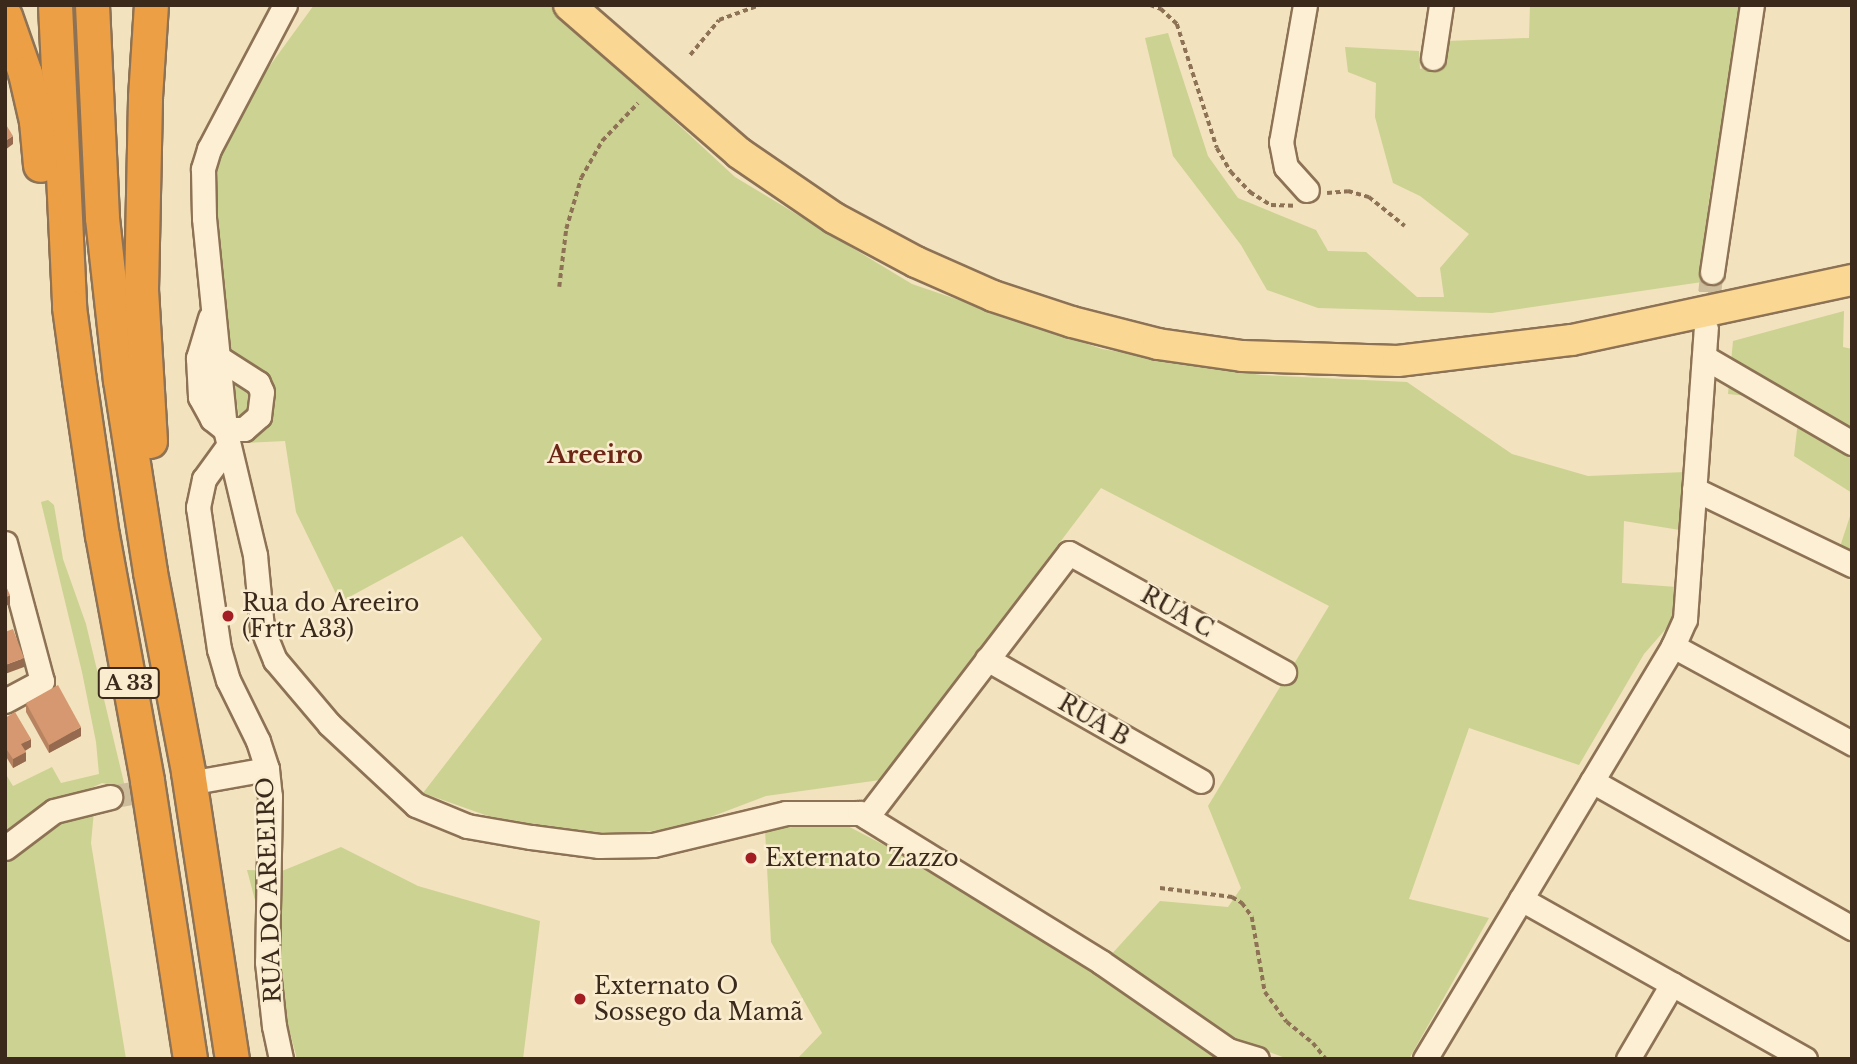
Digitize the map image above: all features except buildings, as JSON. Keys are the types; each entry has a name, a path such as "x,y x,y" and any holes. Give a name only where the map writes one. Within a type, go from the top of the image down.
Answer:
{"highway":[{"name":"A 33","path":"55,5 69,307 102,535 147,781 190,1059"},
{"name":"A 33","path":"92,5 94,96 110,302 137,494 175,691 232,1059"},
{"path":"151,5 145,97 143,361 175,691"},
{"path":"5,16 26,73 36,121 47,229 69,307"}],"main road":[{"path":"569,5 739,153 834,218 916,262 993,296 1072,322 1158,344 1242,356 1398,361 1572,340 1852,280"},
{"path":"586,5 707,113 775,166 852,215 973,275 1031,298 1092,316 1168,333 1242,344 1310,349 1378,349 1455,344 1583,325 1852,268"}],"street":[{"path":"285,5 209,149 204,169 204,218 227,438 255,555 262,628 275,660 329,724 416,805 467,826 599,846 653,845 786,813 860,813 1101,962 1228,1051 1257,1059"},
{"path":"1305,5 1281,142 1286,167 1307,190"},
{"path":"1433,58 1441,5"},
{"path":"1712,272 1752,5"},
{"path":"214,305 198,358 200,397 227,438"},
{"path":"1425,1059 1674,646 1685,618 1706,329"},
{"path":"1704,357 1852,443"},
{"path":"219,358 258,383 262,392 263,404 253,424 227,438"},
{"name":"RUA DO AREEIRO","path":"227,438 199,492 202,538 219,649 228,680 258,741 267,769 270,796 267,962 272,1014 281,1059"},
{"path":"1694,489 1852,565"},
{"path":"5,543 14,616 42,681 5,702"},
{"name":"RUA C","path":"987,659 1069,552 1284,672"},
{"path":"1674,646 1849,736"},
{"path":"867,817 987,659"},
{"name":"RUA B","path":"987,659 1201,782"},
{"path":"200,781 267,769"},
{"path":"1592,781 1852,928"},
{"path":"5,848 54,811 110,797"},
{"path":"1521,899 1805,1059"},
{"path":"1628,1059 1672,984"}],"path":[{"path":"690,55 719,20 760,5"},
{"path":"559,286 566,229 581,178 602,141 638,103"},
{"path":"1160,888 1233,897 1242,903 1252,917 1265,992 1286,1022 1313,1043 1325,1059"}],"green space":[{"path":"314,5 549,5 735,177 912,284 1102,349 1261,375 1407,382 1512,454 1588,476 1686,472 1680,530 1624,521 1622,583 1677,587 1671,623 1644,654 1579,765 1469,728 1409,899 1489,918 1409,1059 1288,1059 1231,1038 1109,957 1160,901 1228,907 1241,888 1208,806 1329,606 1101,488 880,780 766,796 687,826 602,838 488,816 423,793 542,639 462,536 340,602 296,512 285,441 243,443 218,279 214,167 247,97"},
{"path":"1530,5 1741,5 1709,200 1702,282 1492,313 1318,308 1267,290 1241,245 1173,156 1145,38 1168,33 1208,156 1238,198 1316,230 1328,251 1366,252 1417,297 1444,297 1440,268 1469,234 1420,196 1393,183 1375,117 1376,83 1348,72 1345,47 1419,51 1420,69 1443,65 1447,41 1529,38"},
{"path":"1844,311 1843,347 1852,349 1852,493 1794,456 1798,421 1777,399 1728,394 1733,341"},
{"path":"48,500 54,505 63,559 86,624 125,787 102,783 80,793 5,843 5,773 13,786 52,767 61,783 99,774 96,742 82,672 41,502"},
{"path":"1852,510 1852,566 1836,559"},
{"path":"94,811 91,843 126,1059 5,1059 5,859 50,823"},
{"path":"840,822 991,901 1225,1059 797,1059 822,1033 771,942 765,830"},
{"path":"341,847 418,886 540,921 523,1059 297,1059 247,870 282,871"}],"tunnel":[{"path":"1706,326 1712,272"},
{"path":"110,797 200,781"}],"place":[{"name":"Rua do Areeiro (Frtr A33)","path":"228,616"},
{"name":"Externato Zazzo","path":"751,858"},
{"name":"Externato O Sossego da Mamã","path":"580,999"}],"district":[{"name":"Areeiro","path":"595,455"}]}
